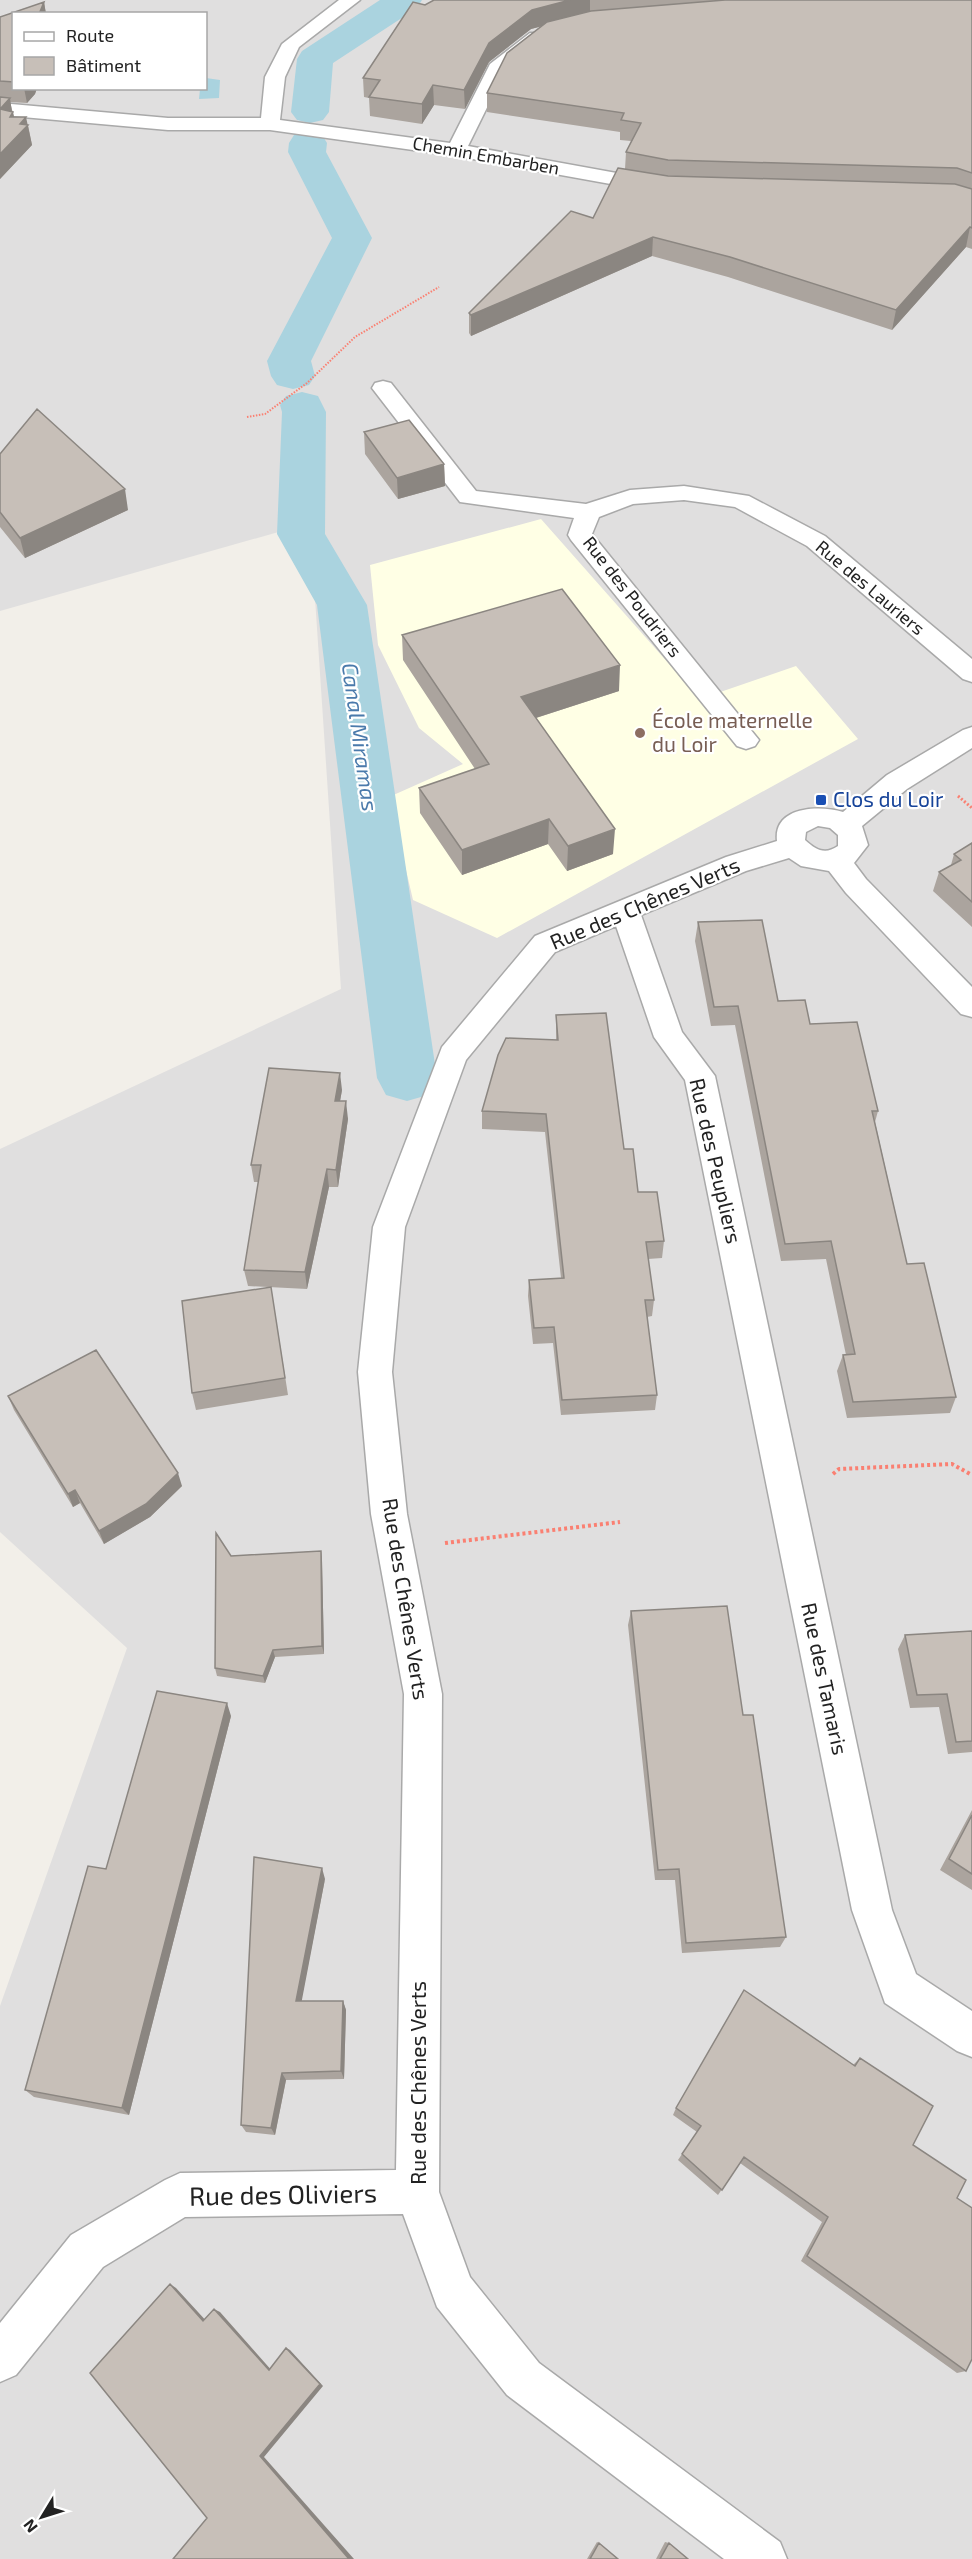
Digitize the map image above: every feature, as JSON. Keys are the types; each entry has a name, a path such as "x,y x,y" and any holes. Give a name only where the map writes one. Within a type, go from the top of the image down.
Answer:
{"street":[{"path":"270,124 275,77 291,44 351,0"},
{"path":"456,150 497,68 539,35 559,30"},
{"name":"Chemin Embarben","path":"0,109 168,124 270,124 456,150 678,189"},
{"name":"Rue des Poudriers","path":"382,388 468,497 588,512 580,535 746,740"},
{"name":"Rue des Lauriers","path":"588,512 630,496 684,493 741,501 816,541 972,673"},
{"path":"845,825 897,782 972,736"},
{"path":"818,816 838,820 845,825 851,831 854,845 850,851 836,860 816,860 798,852 790,839 791,832 800,820 818,816"},
{"name":"Rue des Chênes Verts","path":"763,2559 523,2379 453,2291 417,2192 423,1694 389,1514 375,1372 389,1227 453,1055 545,944 736,864 793,846"},
{"path":"836,860 856,886 972,1006"},
{"name":"Rue des Peupliers","path":"625,911 669,1037 700,1076 742,1282"},
{"name":"Rue des Tamaris","path":"742,1282 876,1921 900,1988 972,2036"},
{"name":"Rue des Oliviers","path":"0,2359 87,2251 180,2195 417,2192"}],"path":[{"path":"247,417 265,414 307,382 355,337 439,287"},
{"path":"789,1512 839,1469 952,1464 972,1475"},
{"path":"396,1549 620,1522"}],"shaded area":[{"path":"0,0 972,0 972,2559 0,2559 0,2006 127,1648 0,1532 0,1149 341,989 310,523 0,611"},
{"name":"École maternelle du Loir","path":"541,519 700,699 796,666 858,739 497,938 413,900 389,797 463,764 419,728 378,645 370,565"}],"water":[{"path":"207,78 220,80 219,98 199,99 200,90 207,90"}],"building":[{"path":"434,0 570,0 532,10 489,43 464,90 433,85 422,104 369,97 380,80 363,78 413,2 425,5"},
{"path":"725,0 972,0 972,173 957,168 668,160 626,152 641,123 621,120 624,113 487,93 507,53 547,22 591,11"},
{"path":"44,2 40,12 15,12"},
{"path":"12,13 12,82 0,81 0,17"},
{"path":"0,97 10,98 0,109"},
{"path":"0,109 13,112 10,117 26,117 20,124 28,125 0,154"},
{"path":"618,168 668,176 955,184 972,189 972,228 970,227 896,310 730,257 653,237 471,315 469,313 571,211 593,218"},
{"path":"37,409 125,489 20,538 0,512 0,454"},
{"path":"409,420 444,464 397,478 364,432"},
{"path":"562,589 620,665 521,697 615,829 568,846 549,819 462,850 419,788 489,764 402,635"},
{"path":"972,843 972,902 939,872 961,860 954,854"},
{"path":"762,920 778,1001 805,1000 810,1024 857,1022 878,1111 872,1111 907,1264 924,1263 956,1397 853,1402 843,1355 855,1354 831,1241 785,1244 738,1006 714,1007 698,922"},
{"path":"606,1013 624,1149 633,1149 638,1192 657,1192 664,1241 646,1242 654,1300 645,1300 657,1395 562,1400 554,1327 534,1328 529,1280 564,1278 546,1114 482,1111 498,1055 506,1038 558,1040 556,1015"},
{"path":"269,1068 340,1073 335,1101 346,1101 336,1170 327,1169 305,1272 244,1270 261,1165 251,1165"},
{"path":"271,1287 285,1378 192,1393 182,1301"},
{"path":"96,1350 178,1473 146,1504 99,1531 75,1490 68,1494 8,1396"},
{"path":"216,1533 231,1556 321,1551 322,1646 273,1650 263,1676 215,1668"},
{"path":"727,1606 743,1715 753,1715 786,1937 686,1943 679,1869 658,1870 631,1611"},
{"path":"972,1631 972,1741 956,1742 947,1694 917,1695 905,1635"},
{"path":"157,1691 227,1703 122,2108 25,2090 88,1866 106,1869"},
{"path":"972,1815 972,1874 949,1859"},
{"path":"254,1857 322,1868 296,2001 343,2001 341,2071 282,2073 271,2128 241,2125"},
{"path":"744,1990 855,2066 860,2058 933,2106 913,2145 966,2180 957,2198 972,2208 972,2359 966,2371 807,2256 828,2217 744,2157 722,2190 682,2154 701,2126 676,2108"},
{"path":"170,2284 203,2321 214,2309 269,2370 286,2348 320,2384 260,2456 349,2559 173,2559 207,2518 90,2373"},
{"path":"599,2543 618,2559 590,2559"},
{"path":"669,2543 688,2559 660,2559"}],"waterway":[{"name":"Canal Miramas","path":"310,112 315,59 404,0"},
{"name":"Canal Miramas","path":"293,376 289,361 352,238 307,152 308,143"},
{"name":"Canal Miramas","path":"302,405 304,412 301,534 342,605 407,1078"}],"place":[{"name":"École maternelle du Loir","path":"640,733"},
{"name":"Clos du Loir","path":"821,800"}]}
